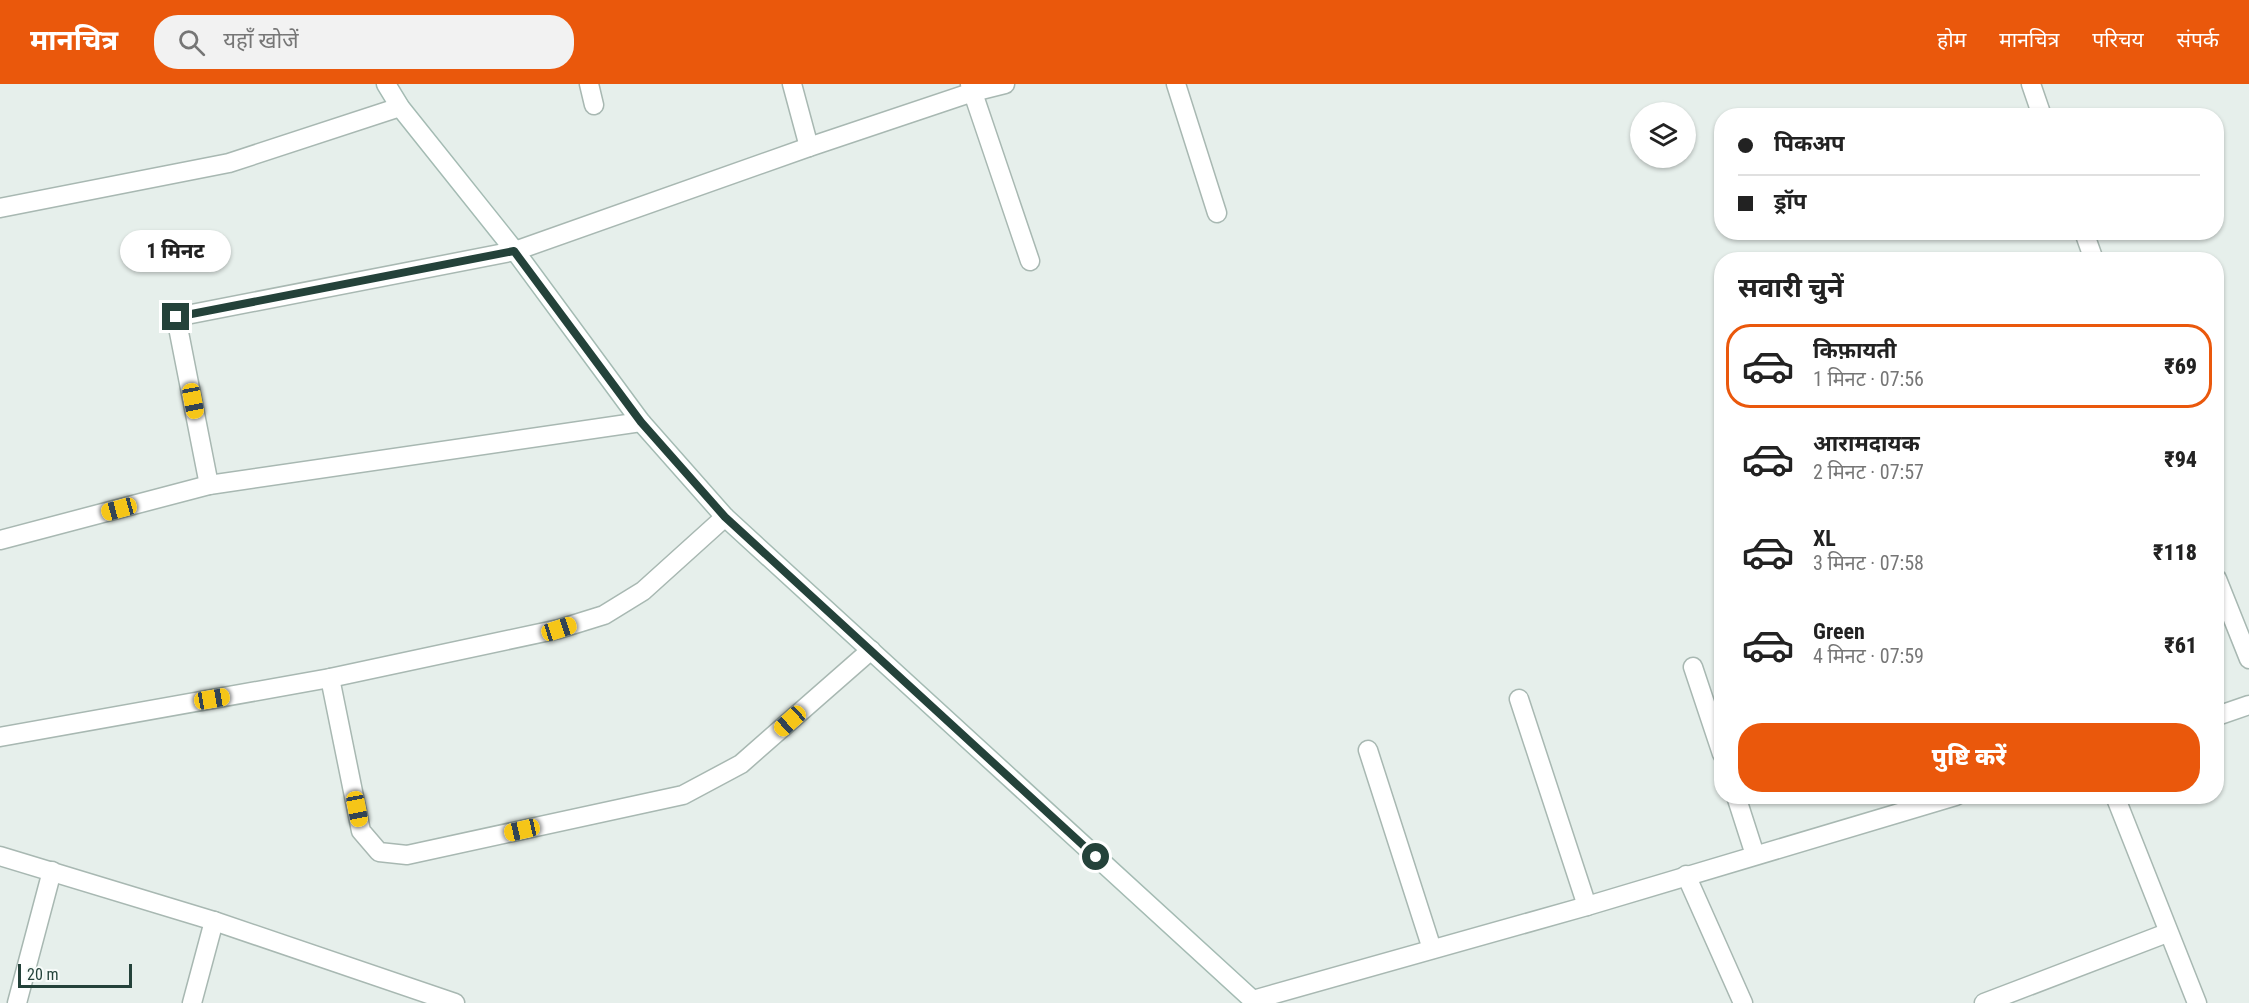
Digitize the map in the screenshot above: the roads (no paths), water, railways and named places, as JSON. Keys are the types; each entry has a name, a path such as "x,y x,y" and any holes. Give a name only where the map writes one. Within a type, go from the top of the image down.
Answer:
{"street":[{"path":"386,84 400,108 514,251 641,422 725,517 1254,1001 1587,906 1929,804"},
{"path":"590,84 594,105"},
{"path":"792,84 809,147"},
{"path":"209,485 176,317 514,251 971,88 1005,84"},
{"path":"1176,84 1217,213"},
{"path":"2031,84 2039,108"},
{"path":"971,88 1030,261"},
{"path":"0,208 228,163 400,108"},
{"path":"0,540 209,485 641,422"},
{"path":"0,738 330,678 559,629 604,615 644,591 725,517"},
{"path":"2224,596 2249,659"},
{"path":"330,678 361,831 379,852 407,855 682,795 741,764 871,650"},
{"path":"1693,667 1714,730"},
{"path":"1519,699 1587,906"},
{"path":"2224,714 2249,705"},
{"path":"1368,750 1432,949"},
{"path":"1739,804 1755,855"},
{"path":"2118,804 2167,933 2197,1003"},
{"path":"0,856 214,921 455,1003"},
{"path":"17,1003 52,871"},
{"path":"1686,875 1743,1003"},
{"path":"192,1003 214,921"},
{"path":"1984,1003 2167,933"}]}
